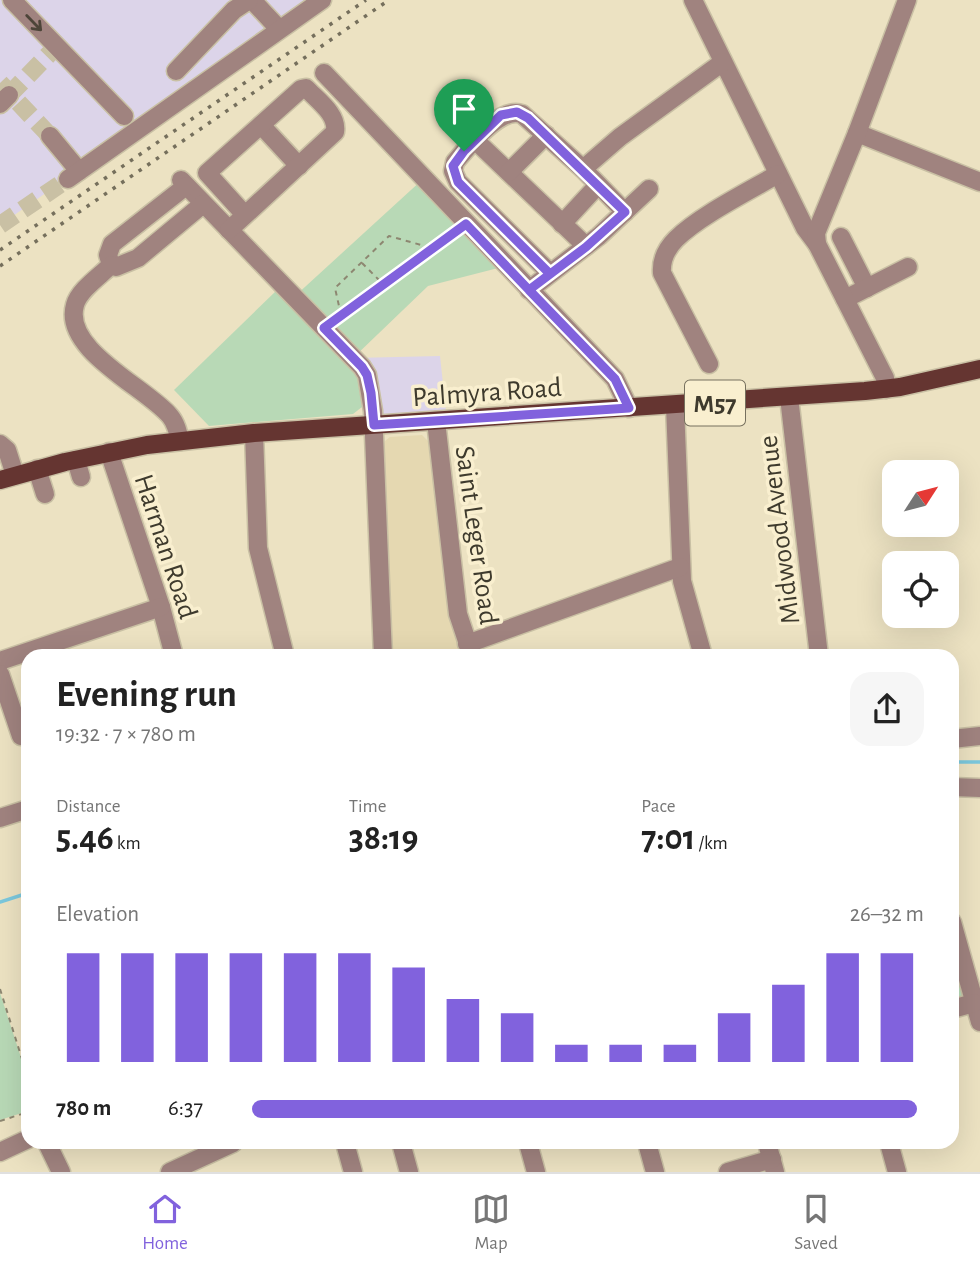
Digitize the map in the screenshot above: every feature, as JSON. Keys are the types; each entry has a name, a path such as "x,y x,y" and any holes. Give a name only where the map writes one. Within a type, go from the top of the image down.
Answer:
{"main road":[{"name":"Palmyra Road","path":"7,477 37,469 79,468 109,452 180,441 254,433 675,406 886,389 980,369"}],"street":[{"path":"12,0 53,50 124,116"},
{"path":"177,71 234,10 250,0 279,29"},
{"path":"50,135 74,175 322,0"},
{"path":"693,0 791,201 845,299 884,378 886,389"},
{"path":"817,244 816,233 907,0"},
{"path":"583,169 723,62"},
{"path":"324,74 615,379 629,408"},
{"path":"229,230 335,132 335,121 331,115 304,88 208,173 245,215"},
{"path":"550,274 454,176 455,162 501,115 514,111 522,114 583,169 625,212"},
{"path":"261,125 299,166"},
{"path":"857,133 980,182"},
{"path":"509,172 546,135"},
{"path":"475,141 586,247"},
{"path":"709,364 662,273 663,258 676,238 778,174"},
{"path":"111,265 108,255 112,244 183,183 362,367 367,375 374,425 383,649"},
{"path":"562,223 598,185"},
{"path":"529,290 586,247 649,189"},
{"path":"791,201 808,213 815,213 826,207"},
{"path":"111,265 116,267 138,258 203,204"},
{"path":"841,237 867,288"},
{"path":"111,265 80,296 74,306 75,322 97,358 172,418 180,441"},
{"path":"845,299 908,267"},
{"name":"Midwood Avenue","path":"789,397 818,649"},
{"path":"675,406 680,567 701,649"},
{"name":"Saint Leger Road","path":"436,421 458,614 470,649"},
{"path":"254,433 258,548 283,649"},
{"path":"0,444 7,450 7,477"},
{"name":"Harman Road","path":"109,452 172,649"},
{"path":"37,469 45,494"},
{"path":"473,649 680,567"},
{"path":"36,649 160,607"},
{"path":"0,661 21,654"},
{"path":"0,674 20,736"},
{"path":"959,738 980,736"},
{"path":"959,787 980,788"},
{"path":"0,818 21,811"},
{"path":"959,948 980,1022"},
{"path":"959,1007 974,1003"},
{"path":"0,1152 21,1142"},
{"path":"50,1149 61,1172"},
{"path":"170,1172 220,1149"},
{"path":"347,1149 353,1172"},
{"path":"403,1149 409,1172"},
{"path":"530,1149 536,1172"},
{"path":"649,1149 656,1172"},
{"path":"890,1149 897,1172"},
{"path":"728,1172 772,1158"}],"path":[{"path":"324,328 466,224"},
{"path":"341,315 335,288 389,236 433,248"},
{"path":"362,262 383,285"},
{"path":"0,989 21,1056"},
{"path":"0,1121 21,1114"}],"shaded area":[{"path":"0,0 322,0 0,225"},
{"path":"440,356 447,421 374,425 353,358"},
{"path":"422,435 428,441 450,617 461,649 391,649 384,446 390,437"}],"green space":[{"path":"423,179 506,266 428,286 353,358 294,297"},
{"path":"276,291 357,376 362,407 353,414 209,426 174,390"},
{"path":"959,972 966,996 959,998"},
{"path":"0,993 21,1058 21,1113 0,1120"}],"waterway":[{"path":"959,762 980,762"},
{"path":"0,902 21,895"}],"tunnel":[{"path":"9,95 50,53"},
{"path":"0,83 50,136"},
{"path":"0,225 68,179"}],"railway":[{"path":"0,250 366,0"},
{"path":"0,266 389,0"}],"route":[{"path":"464,151 453,166 458,182 550,274 529,290 466,224 324,328 367,375 374,425 629,408 615,379 529,290 586,247 625,212 528,118 517,112 501,115 464,151"}]}
